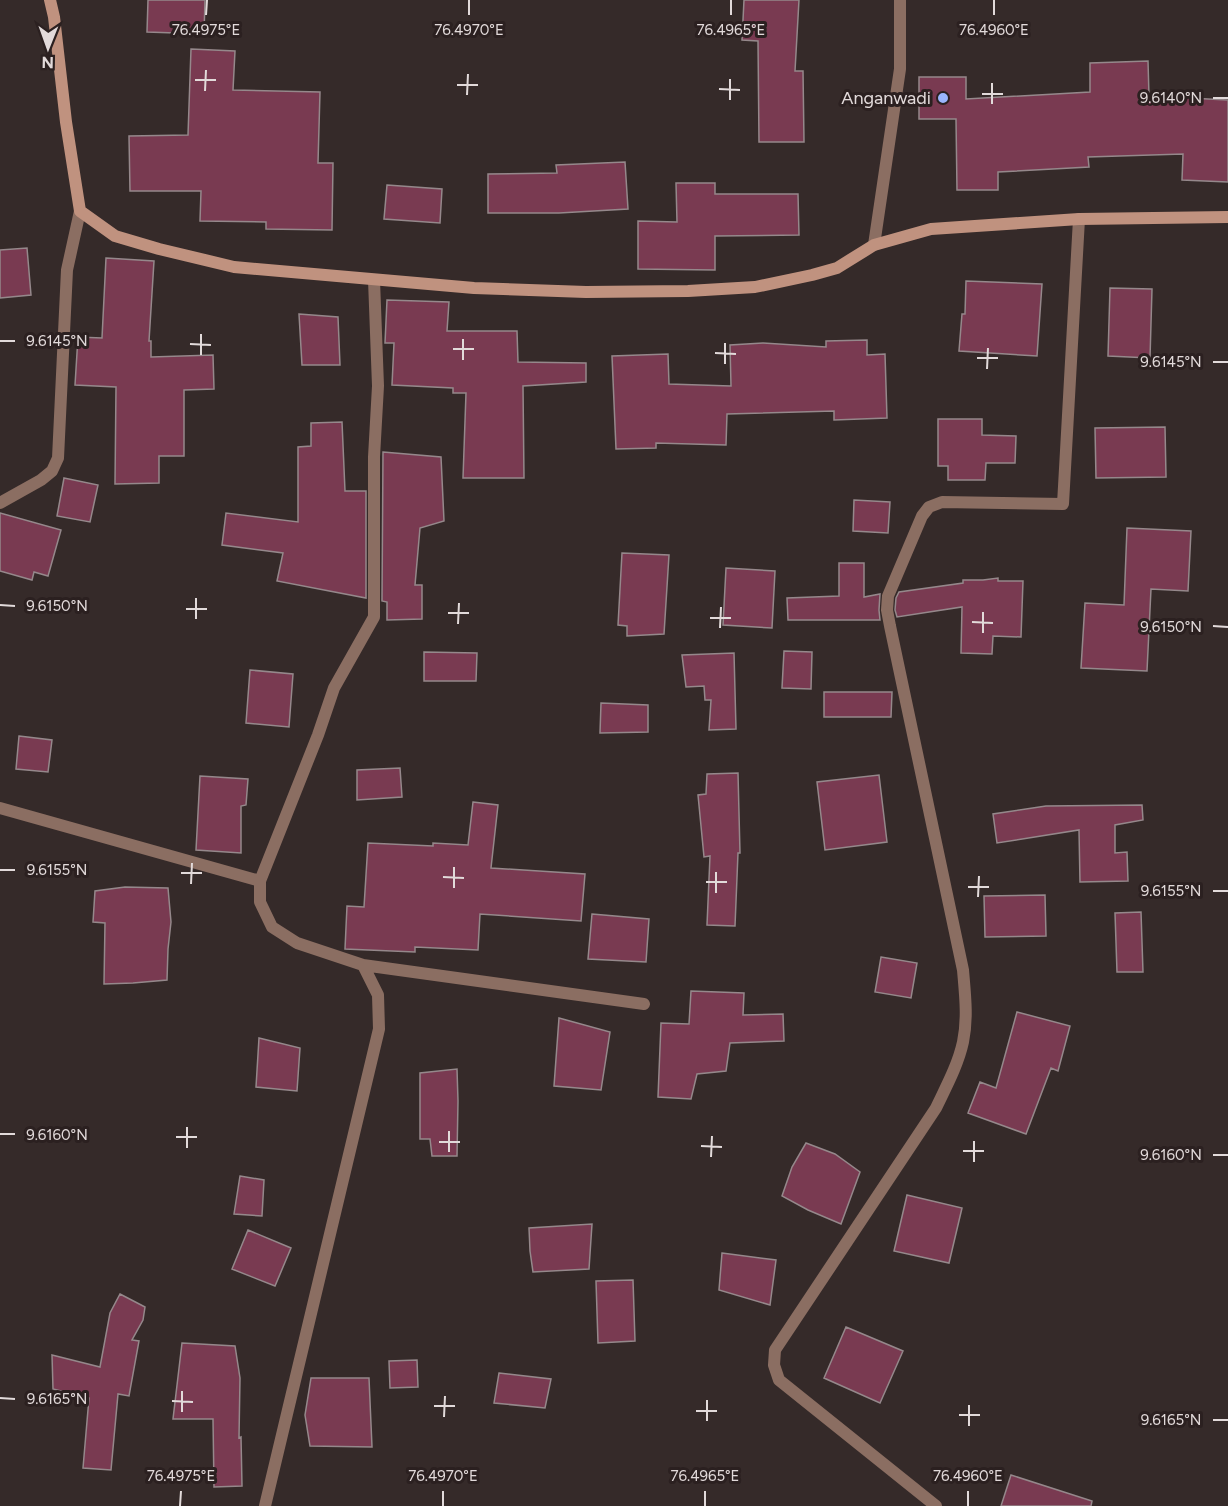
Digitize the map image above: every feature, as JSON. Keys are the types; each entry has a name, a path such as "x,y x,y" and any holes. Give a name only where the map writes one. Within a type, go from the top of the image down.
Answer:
{"main road":[{"path":"50,0 80,211 115,236 234,267 474,288 586,292 688,291 755,287 812,275 837,268 874,245 931,229 1079,219 1228,217"}],"street":[{"path":"874,245 900,69 900,0"},
{"path":"0,503 42,480 52,471 58,458 67,270 80,211"},
{"path":"936,1506 779,1380 774,1365 775,1350 936,1108 954,1071 963,1041 966,1011 963,970 890,626 887,610 888,596 922,516 929,507 942,502 1063,504 1079,219"},
{"path":"374,280 378,386 374,458 374,617 334,688 318,735 260,880 260,902 272,927 297,943 363,965 644,1004"},
{"path":"0,808 260,880"},
{"path":"265,1506 379,1029 378,995 363,965"}],"building":[{"path":"148,0 205,0 204,34 147,32"},
{"path":"744,0 799,0 795,71 803,71 804,142 759,142 758,41 742,40"},
{"path":"191,49 235,51 233,90 320,92 318,163 333,163 332,230 266,229 266,222 200,221 201,191 130,191 129,136 188,135"},
{"path":"1148,61 1149,96 1228,100 1228,182 1182,180 1183,154 1088,157 1089,167 998,172 998,190 957,190 956,119 919,119 919,77 966,77 966,99 1090,92 1090,63"},
{"path":"625,162 628,209 559,213 488,213 488,174 557,173 556,165"},
{"path":"676,183 715,183 715,194 798,194 799,235 715,236 715,270 638,269 638,221 677,222"},
{"path":"387,185 442,189 440,223 384,219"},
{"path":"27,248 31,295 0,298 0,250"},
{"path":"106,258 154,261 149,341 151,341 151,357 213,355 214,389 184,390 184,456 159,456 159,483 115,484 116,387 75,385 78,337 102,338"},
{"path":"966,281 1042,284 1037,356 959,351 962,314 965,314"},
{"path":"1110,288 1152,289 1150,358 1108,356"},
{"path":"387,300 449,302 447,331 517,331 518,362 586,363 586,382 523,386 524,478 463,478 466,393 453,393 453,388 392,385 394,343 385,343"},
{"path":"299,314 338,317 340,365 302,365"},
{"path":"867,340 867,355 885,354 887,418 834,420 834,411 727,414 726,445 656,443 656,448 616,449 612,356 668,354 669,384 731,386 730,345 763,343 826,347 826,341"},
{"path":"938,419 982,419 982,435 1016,436 1015,463 986,463 985,480 948,480 948,466 938,466"},
{"path":"342,422 345,491 366,491 366,598 277,581 283,553 222,545 226,513 298,522 298,447 311,446 311,423"},
{"path":"1165,427 1166,477 1096,478 1095,428"},
{"path":"383,452 441,457 444,521 420,528 415,585 422,585 422,619 387,620 387,602 382,601"},
{"path":"64,478 98,485 90,522 57,516"},
{"path":"854,500 890,502 888,533 853,531"},
{"path":"0,513 61,530 48,576 34,572 32,580 0,571"},
{"path":"1127,528 1191,531 1188,591 1151,589 1147,671 1081,668 1085,603 1124,605"},
{"path":"622,553 669,555 664,634 627,636 627,626 618,625"},
{"path":"839,563 864,563 864,597 880,594 880,620 788,620 787,598 839,596"},
{"path":"726,568 775,571 772,628 723,625"},
{"path":"998,578 998,581 1023,581 1021,637 993,636 992,654 961,653 962,607 897,617 895,610 899,592 963,583 963,580"},
{"path":"784,651 812,652 811,689 782,688"},
{"path":"424,652 477,653 476,681 424,681"},
{"path":"734,653 736,729 709,730 711,700 705,700 704,686 686,687 682,655"},
{"path":"250,670 293,674 289,727 246,723"},
{"path":"824,692 892,692 891,717 824,717"},
{"path":"601,703 648,705 648,732 600,733"},
{"path":"19,736 52,740 48,772 16,769"},
{"path":"400,768 402,797 357,800 357,770"},
{"path":"738,773 740,853 738,853 735,926 707,925 710,856 704,857 698,795 706,794 707,774"},
{"path":"879,775 887,842 825,850 817,782"},
{"path":"200,776 248,779 246,805 241,806 241,853 196,850"},
{"path":"473,802 498,805 491,868 585,874 581,921 480,914 478,950 415,947 415,952 345,949 347,906 364,907 368,843 468,845"},
{"path":"1142,805 1143,820 1115,825 1115,853 1127,852 1128,881 1080,882 1079,830 997,843 993,814 1046,806"},
{"path":"125,887 168,888 171,922 167,980 104,984 105,923 93,922 95,891"},
{"path":"1045,895 1046,936 985,937 984,896"},
{"path":"1141,912 1143,972 1117,972 1115,913"},
{"path":"592,914 649,919 646,962 588,959"},
{"path":"881,957 917,963 911,998 875,992"},
{"path":"691,991 744,993 743,1015 783,1014 784,1041 730,1043 726,1071 697,1074 691,1099 658,1097 661,1023 689,1024"},
{"path":"1017,1012 1070,1026 1058,1071 1051,1068 1026,1134 968,1113 980,1082 996,1088"},
{"path":"559,1018 610,1032 601,1090 554,1086"},
{"path":"259,1038 300,1048 297,1091 256,1087"},
{"path":"457,1069 457,1156 432,1156 430,1139 420,1139 420,1073"},
{"path":"806,1143 835,1154 860,1172 841,1224 782,1196 792,1167"},
{"path":"240,1176 264,1180 262,1216 234,1214"},
{"path":"907,1195 962,1208 949,1263 894,1251"},
{"path":"592,1224 589,1269 533,1272 529,1228"},
{"path":"248,1230 291,1248 275,1286 232,1269"},
{"path":"722,1253 776,1260 770,1305 719,1290"},
{"path":"633,1280 635,1341 598,1343 596,1281"},
{"path":"120,1294 145,1307 143,1320 132,1340 139,1341 129,1396 118,1394 111,1470 83,1468 89,1398 53,1389 52,1355 100,1367 110,1313"},
{"path":"846,1327 903,1351 880,1403 824,1378"},
{"path":"182,1343 235,1346 240,1378 239,1438 241,1437 242,1486 214,1487 213,1419 173,1419"},
{"path":"417,1360 418,1387 390,1388 389,1361"},
{"path":"499,1373 551,1379 545,1408 494,1403"},
{"path":"311,1378 369,1378 372,1447 310,1446 305,1415"},
{"path":"1011,1475 1092,1501 1091,1506 1001,1506"}],"place":[{"name":"Anganwadi","path":"943,98"}]}
